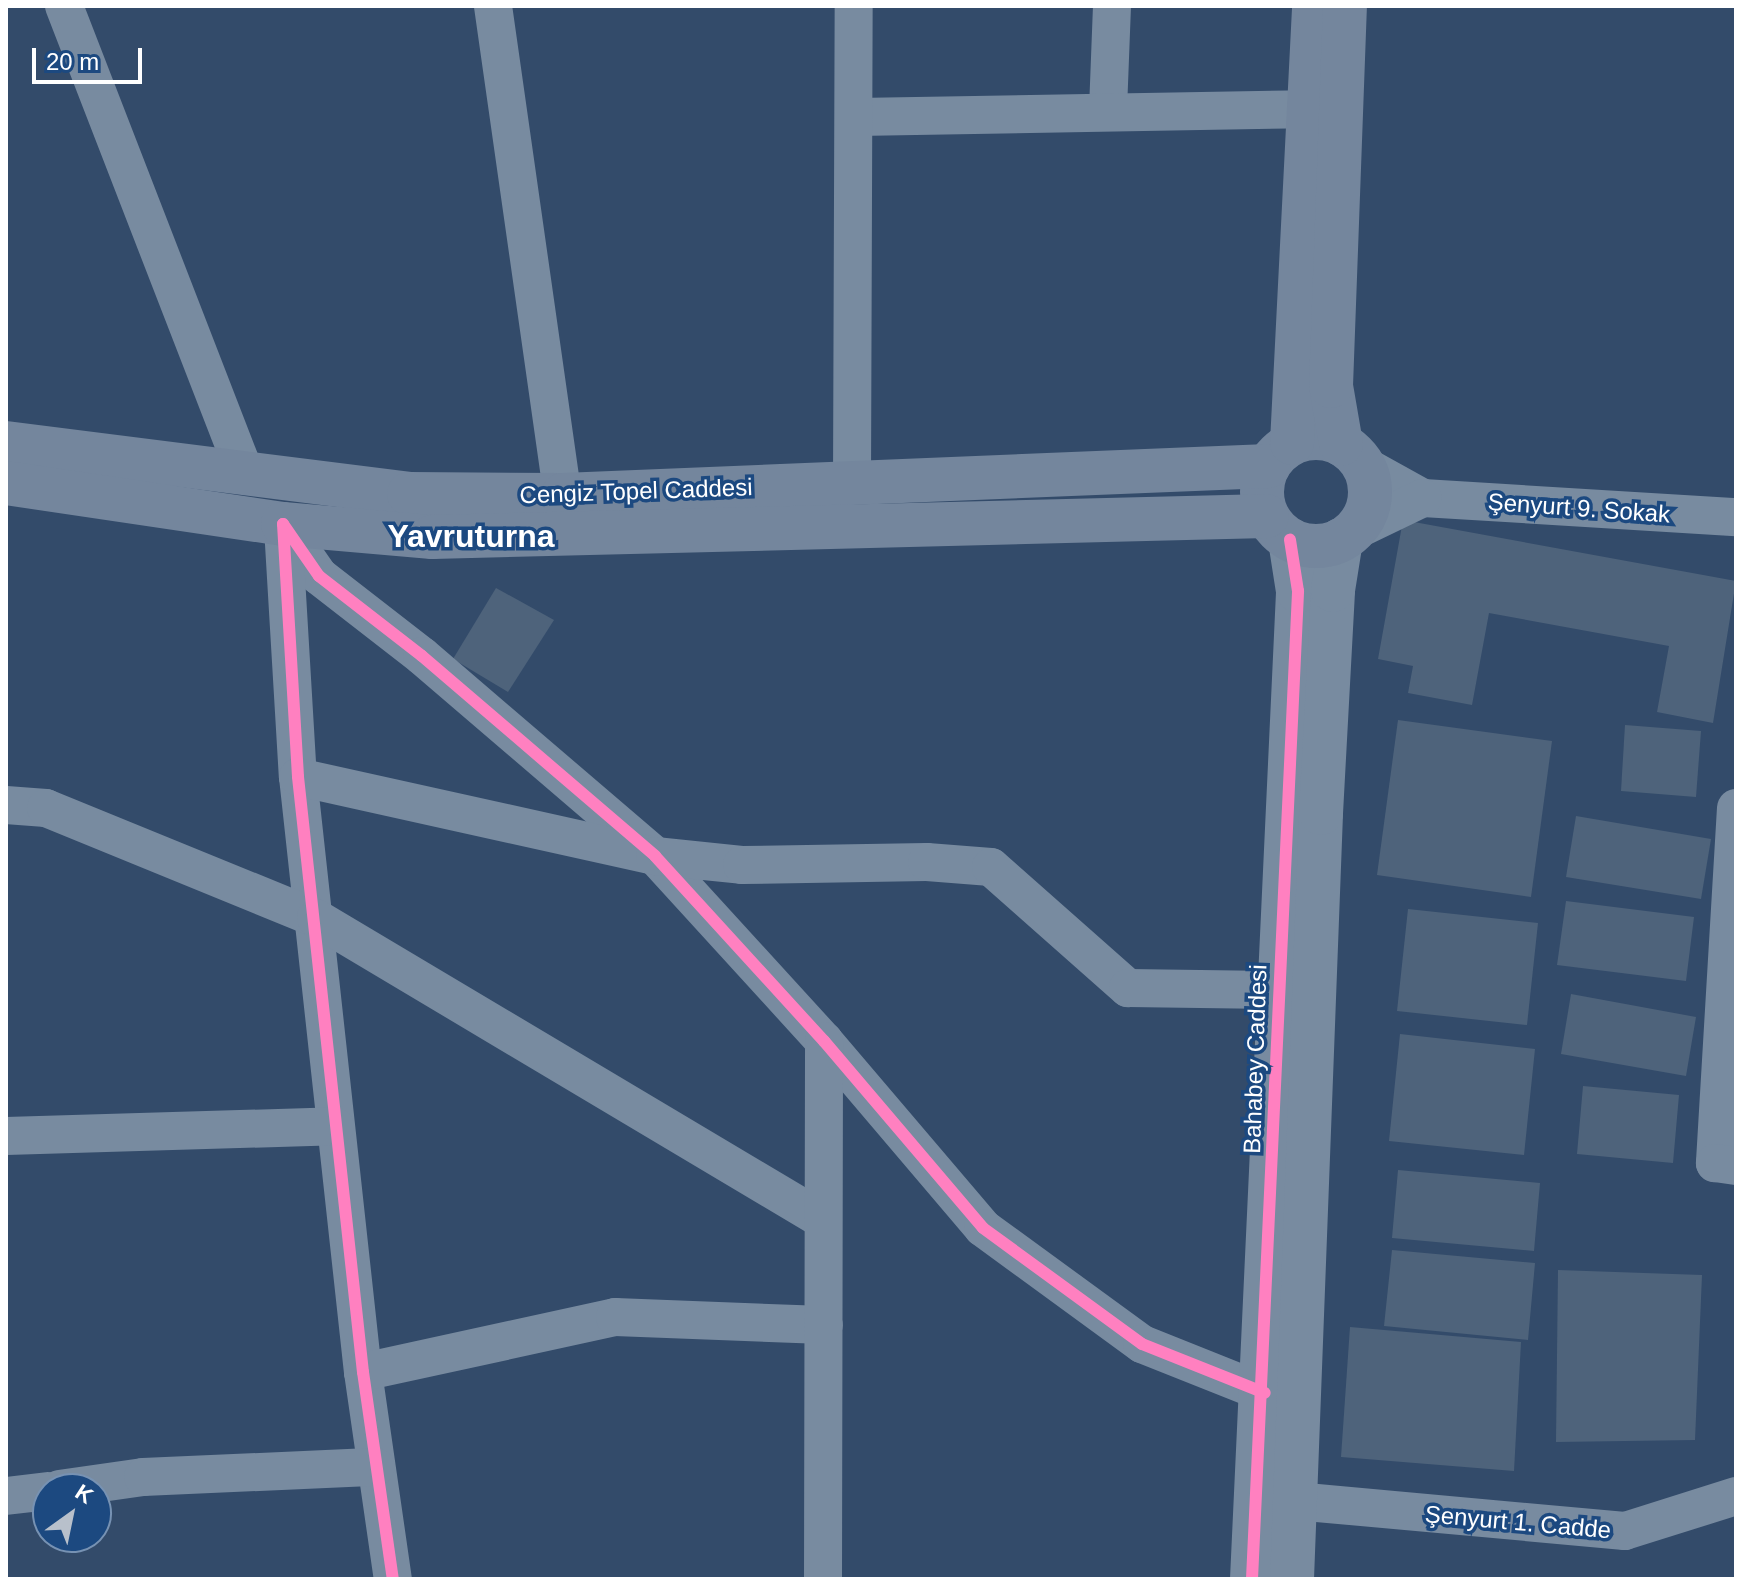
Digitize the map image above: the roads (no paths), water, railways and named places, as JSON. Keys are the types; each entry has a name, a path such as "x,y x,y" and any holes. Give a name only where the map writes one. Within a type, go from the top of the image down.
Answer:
{"main road":[{"path":"1279,528 1262,499 1280,454 1314,6"},
{"path":"1345,6 1331,386 1370,502 1347,535"},
{"name":"Cengiz Topel Caddesi","path":"6,443 246,476 409,494 563,495 852,483 1280,454 1326,438 1354,456"},
{"name":"Cengiz Topel Caddesi","path":"6,483 283,524 432,537 1279,528 1324,546 1347,535"}],"street":[{"path":"64,6 246,476"},
{"path":"493,6 563,495"},
{"path":"852,483 857,117 854,6"},
{"path":"1108,110 1112,6"},
{"path":"857,117 1108,110 1306,109"},
{"path":"1354,456 1423,498"},
{"path":"1292,1579 1321,813 1347,535 1423,498"},
{"name":"Şenyurt 9. Sokak","path":"1423,498 1736,517"},
{"path":"283,524 298,777 316,918 335,1126 363,1372 393,1579"},
{"path":"283,524 319,576 422,656 655,856 824,1041 983,1228 1142,1344 1265,1393"},
{"name":"Bahabey Caddesi","path":"1252,1579 1265,1393 1279,990 1298,591 1279,528"},
{"path":"298,777 655,856 742,865 927,862 991,867 1128,988 1279,990"},
{"path":"6,805 46,808 316,918 823,1220"},
{"path":"1726,1165 1736,808"},
{"path":"823,1579 824,1041"},
{"path":"6,1136 335,1126"},
{"path":"363,1372 615,1317 824,1325"},
{"path":"112,1481 143,1477 376,1467"},
{"path":"6,1496 32,1493"},
{"name":"Şenyurt 1. Cadde","path":"1295,1501 1625,1531 1736,1496"}],"district":[{"name":"Yavruturna","path":"471,536"}]}
